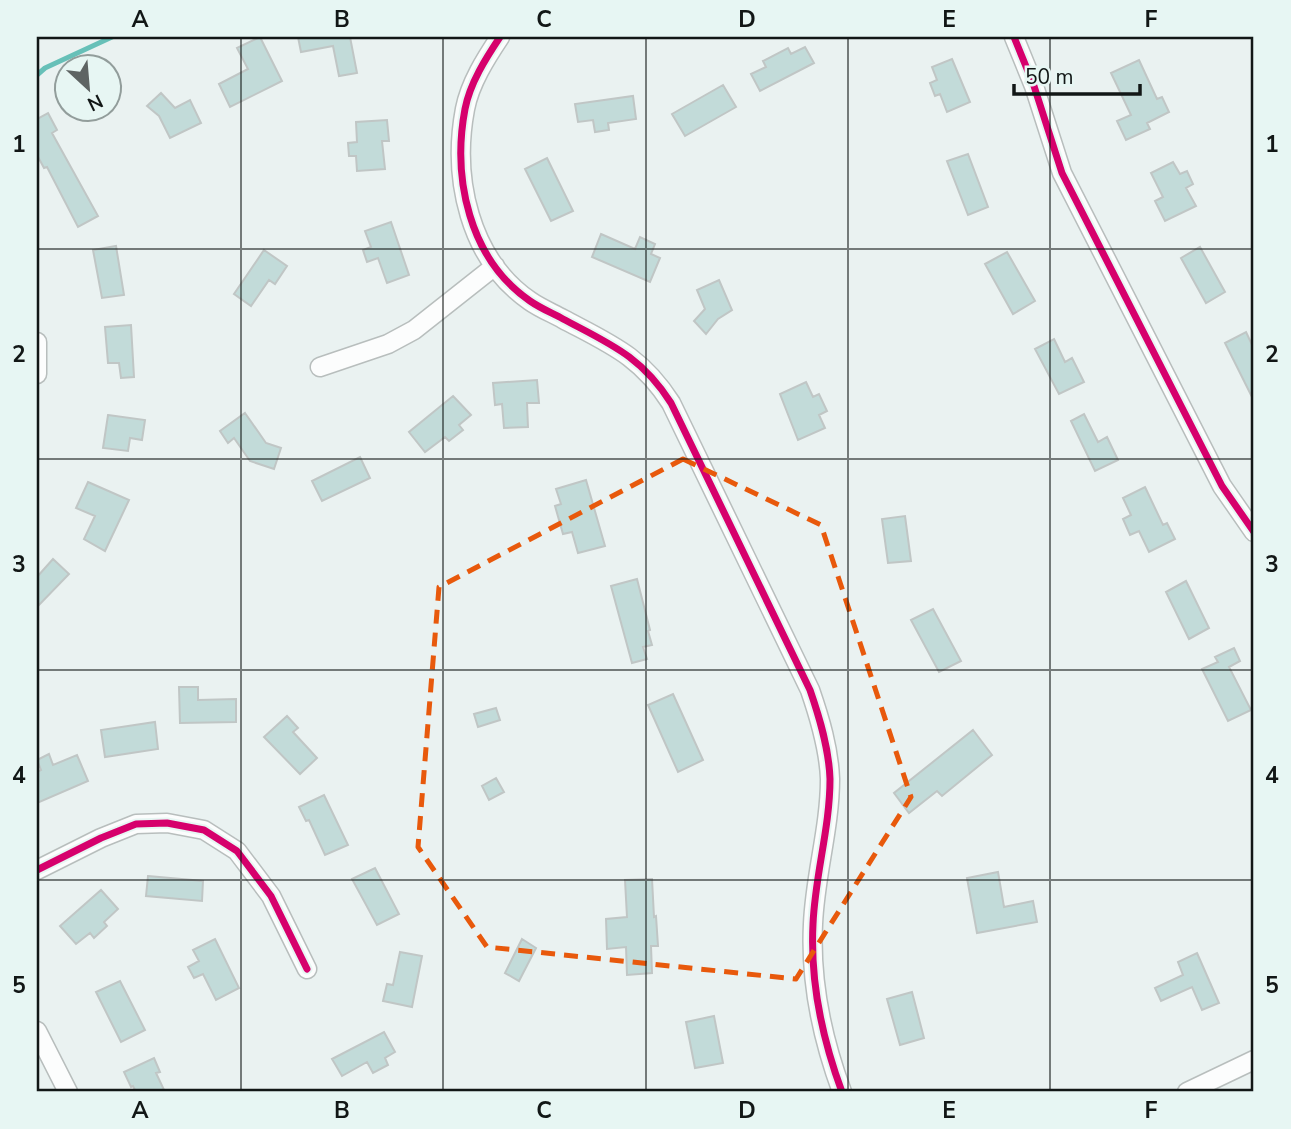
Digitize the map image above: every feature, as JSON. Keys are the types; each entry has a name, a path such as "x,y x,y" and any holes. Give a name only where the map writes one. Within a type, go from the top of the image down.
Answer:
{"street":[{"path":"500,37 486,58 465,107 460,155 469,214 481,243 495,267 511,285 531,301 622,350 643,367 661,387 810,690 824,733 830,778 828,815 813,922 813,969 828,1054 842,1092"},
{"path":"1014,37 1034,86 1062,173 1222,486 1254,533"},
{"path":"320,367 388,344 414,330 495,267"},
{"path":"37,342 37,374"},
{"path":"37,870 136,824 167,823 204,830 237,851 271,896 307,969"},
{"path":"37,1031 68,1092"},
{"path":"1187,1092 1254,1060"}],"highlighted area":[{"path":"683,459 821,525 911,797 796,979 487,947 418,847 439,587"}],"building":[{"path":"260,37 282,81 230,107 219,84 248,69 237,48"},
{"path":"298,37 350,37 357,73 339,76 333,46 301,52"},
{"path":"805,47 814,63 760,91 751,74 766,67 763,61 788,48 791,54"},
{"path":"952,59 970,102 947,112 940,94 935,96 930,83 937,80 932,67"},
{"path":"1139,60 1157,99 1162,97 1169,112 1147,123 1150,129 1126,140 1117,121 1131,115 1111,73"},
{"path":"723,85 736,107 685,136 672,114"},
{"path":"161,93 175,108 190,100 201,123 170,138 159,116 147,106"},
{"path":"633,96 636,119 608,123 609,130 595,132 593,120 578,122 575,104"},
{"path":"48,113 57,130 52,133 98,216 78,227 47,167 44,168 37,155 37,119"},
{"path":"387,120 389,141 382,141 385,169 357,171 356,156 349,156 348,143 357,142 356,122"},
{"path":"968,154 988,207 968,215 947,161"},
{"path":"547,158 573,211 551,221 525,169"},
{"path":"1173,162 1180,174 1187,171 1193,184 1186,188 1196,206 1165,221 1155,201 1163,197 1151,173"},
{"path":"391,222 409,275 387,283 378,258 367,262 363,250 371,247 365,231"},
{"path":"601,234 635,249 640,237 655,244 651,254 660,258 650,282 592,257"},
{"path":"116,246 124,295 102,298 93,250"},
{"path":"1200,247 1225,292 1206,303 1181,258"},
{"path":"264,250 287,266 275,284 269,280 251,306 234,294"},
{"path":"1007,252 1035,301 1013,314 985,264"},
{"path":"719,280 732,310 718,319 706,334 694,321 705,309 697,290"},
{"path":"131,325 134,377 121,378 119,363 108,363 105,327"},
{"path":"1246,332 1254,349 1254,401 1225,343"},
{"path":"1054,339 1065,362 1072,358 1084,382 1059,394 1035,349"},
{"path":"537,380 539,403 527,403 528,427 504,428 502,404 495,405 493,383"},
{"path":"806,382 813,397 819,394 827,411 819,415 825,428 798,440 780,394"},
{"path":"453,396 471,415 459,425 463,430 449,441 445,437 425,452 409,432"},
{"path":"245,413 266,443 281,448 274,469 250,461 234,438 228,443 220,431"},
{"path":"1084,414 1098,442 1107,437 1118,460 1095,471 1071,421"},
{"path":"108,415 145,420 142,440 130,438 128,451 103,448"},
{"path":"360,457 370,478 322,501 312,481"},
{"path":"586,480 605,546 578,553 572,532 563,534 555,506 561,504 556,489"},
{"path":"88,482 129,500 105,551 84,539 95,516 76,508"},
{"path":"1145,487 1163,525 1167,523 1175,539 1149,552 1139,531 1130,535 1123,519 1131,515 1123,498"},
{"path":"905,516 911,561 888,563 882,519"},
{"path":"53,559 69,574 37,607 37,577"},
{"path":"637,579 652,645 643,647 647,659 632,663 611,586"},
{"path":"1186,581 1209,628 1189,639 1166,592"},
{"path":"933,609 961,661 939,672 911,620"},
{"path":"1234,648 1240,661 1229,667 1251,710 1228,721 1202,669 1218,662 1215,657"},
{"path":"179,687 198,687 198,700 236,699 236,722 180,723"},
{"path":"673,694 703,760 678,772 648,705"},
{"path":"496,708 500,720 478,727 474,714"},
{"path":"287,716 298,728 293,732 317,758 300,774 264,737"},
{"path":"155,722 158,749 105,757 101,730"},
{"path":"973,730 992,755 942,796 937,791 909,813 894,793"},
{"path":"49,754 53,765 77,755 88,781 37,803 37,772 41,770 37,760"},
{"path":"496,778 504,792 489,800 482,786"},
{"path":"324,795 348,845 325,855 309,820 306,821 299,807"},
{"path":"375,868 399,914 377,925 352,879"},
{"path":"998,872 1004,907 1033,901 1037,922 977,933 967,878"},
{"path":"148,876 203,881 202,901 146,896"},
{"path":"652,879 658,946 651,946 652,973 627,975 626,947 607,949 606,919 627,917 625,880"},
{"path":"101,890 118,909 104,922 107,926 94,938 90,933 76,944 60,926"},
{"path":"215,939 239,988 216,1000 203,974 194,978 188,967 199,961 193,950"},
{"path":"522,939 536,948 519,981 505,973"},
{"path":"400,952 422,956 412,1007 383,1001 387,984 393,985"},
{"path":"1197,953 1219,1003 1202,1010 1192,987 1161,1001 1155,988 1183,975 1178,962"},
{"path":"120,981 145,1030 121,1042 96,992"},
{"path":"912,992 924,1038 900,1045 887,999"},
{"path":"714,1016 723,1063 695,1068 686,1022"},
{"path":"384,1032 395,1052 385,1058 388,1065 373,1073 367,1062 342,1076 332,1059"},
{"path":"154,1058 160,1072 156,1073 165,1092 136,1092 124,1072"}],"waterway":[{"path":"37,75 45,68 112,37"}],"cycle path":[{"path":"500,37 471,90 465,109 462,135 464,189 479,240 492,263 509,284 530,301 623,353 636,362 660,387 671,403 814,701 826,745 830,779 828,815 814,906 813,967 823,1030 842,1092"},
{"path":"1014,37 1034,86 1062,173 1222,486 1254,532"},
{"path":"37,870 136,824 167,823 204,830 237,851 271,896 307,969"}]}
